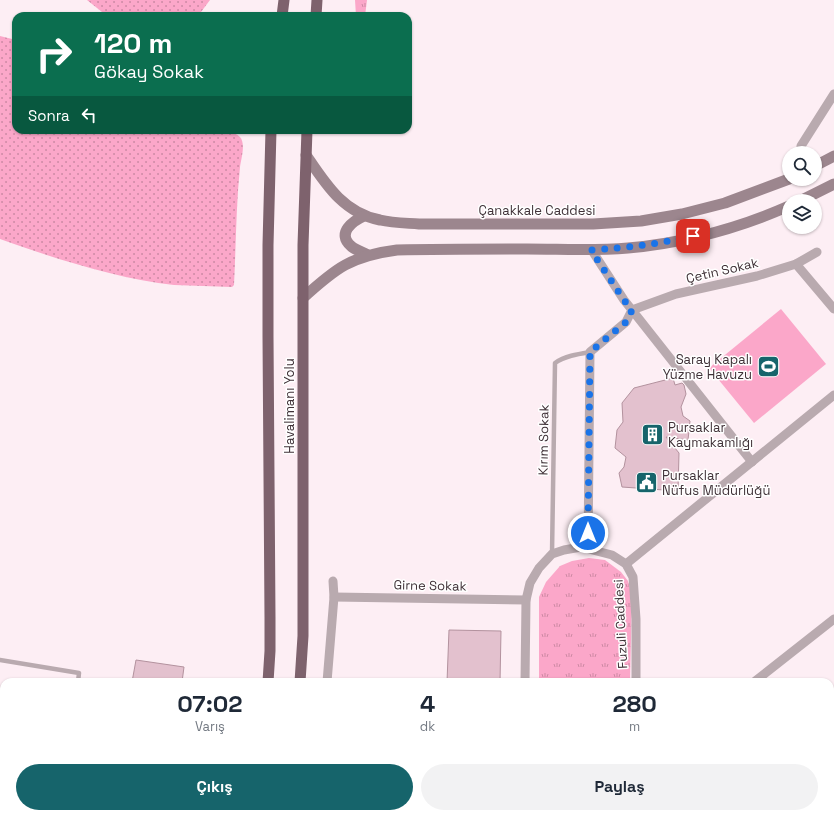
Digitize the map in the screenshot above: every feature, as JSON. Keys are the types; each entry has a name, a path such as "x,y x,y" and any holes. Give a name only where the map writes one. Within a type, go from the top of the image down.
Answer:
{"highway":[{"path":"282,12 284,0"},
{"path":"316,12 317,0"},
{"name":"Havalimanı Yolu","path":"268,678 270,617 268,260 271,134"},
{"name":"Havalimanı Yolu","path":"300,678 303,636 302,245 307,134"}],"main road":[{"name":"Çanakkale Caddesi","path":"306,155 324,182 335,196 345,205 364,216 393,223 627,223 682,214 725,204 782,182"},
{"path":"822,162 834,156"},
{"path":"814,194 834,184"},
{"path":"303,298 332,272 356,259 368,255 397,250 591,250 628,248 702,234 748,221 782,209"},
{"path":"364,216 355,220 348,227 346,239 350,246 368,255"}],"street":[{"path":"801,146 834,94"},
{"path":"591,250 624,300 752,462"},
{"name":"Çetin Sokak","path":"632,310 676,294 757,276 796,264 816,252"},
{"path":"796,264 834,309"},
{"path":"588,548 590,352 626,322 632,310"},
{"path":"626,564 834,395"},
{"name":"Fuzuli Caddesi","path":"552,554 581,546 612,555 626,564 633,577 636,619 636,678"},
{"path":"525,678 526,600 530,584 539,568 552,554"},
{"path":"327,678 334,597 333,581"},
{"name":"Girne Sokak","path":"334,597 526,600"},
{"path":"759,678 834,619"}],"lane":[{"name":"Kırım Sokak","path":"552,554 555,363 569,356 590,352"},
{"path":"0,660 79,673 78,678"}],"green space":[{"path":"87,0 210,0 201,12 102,12"},
{"path":"355,0 367,0 366,12 356,12"},
{"path":"0,36 12,39 12,134 236,134 242,140 243,147 238,196 234,285 232,287 174,285 131,278 86,267 0,239"},
{"name":"Saray Kapalı Yüzme Havuzu","path":"781,309 826,364 754,423 709,368"},
{"path":"589,558 605,560 621,572 628,581 632,596 630,678 539,678 539,597 546,582 560,566 572,561"}],"building":[{"name":"Pursaklar Kaymakamlığı","path":"673,378 675,385 682,383 684,385 686,394 681,407 683,416 690,421 688,440 666,437 679,453 678,491 622,487 619,473 624,467 626,457 615,448 617,430 623,422 622,403 634,388"},
{"path":"449,630 501,631 500,678 447,678"},
{"path":"136,660 184,667 183,678 133,678"}],"place":[{"name":"Saray Kapalı Yüzme Havuzu","path":"768,366"},
{"name":"Pursaklar Kaymakamlığı","path":"653,434"},
{"name":"Pursaklar Nüfus Müdürlüğü","path":"647,482"}],"route":[{"path":"588,533 590,352 626,322 632,310 591,250 650,245 693,236"}]}
